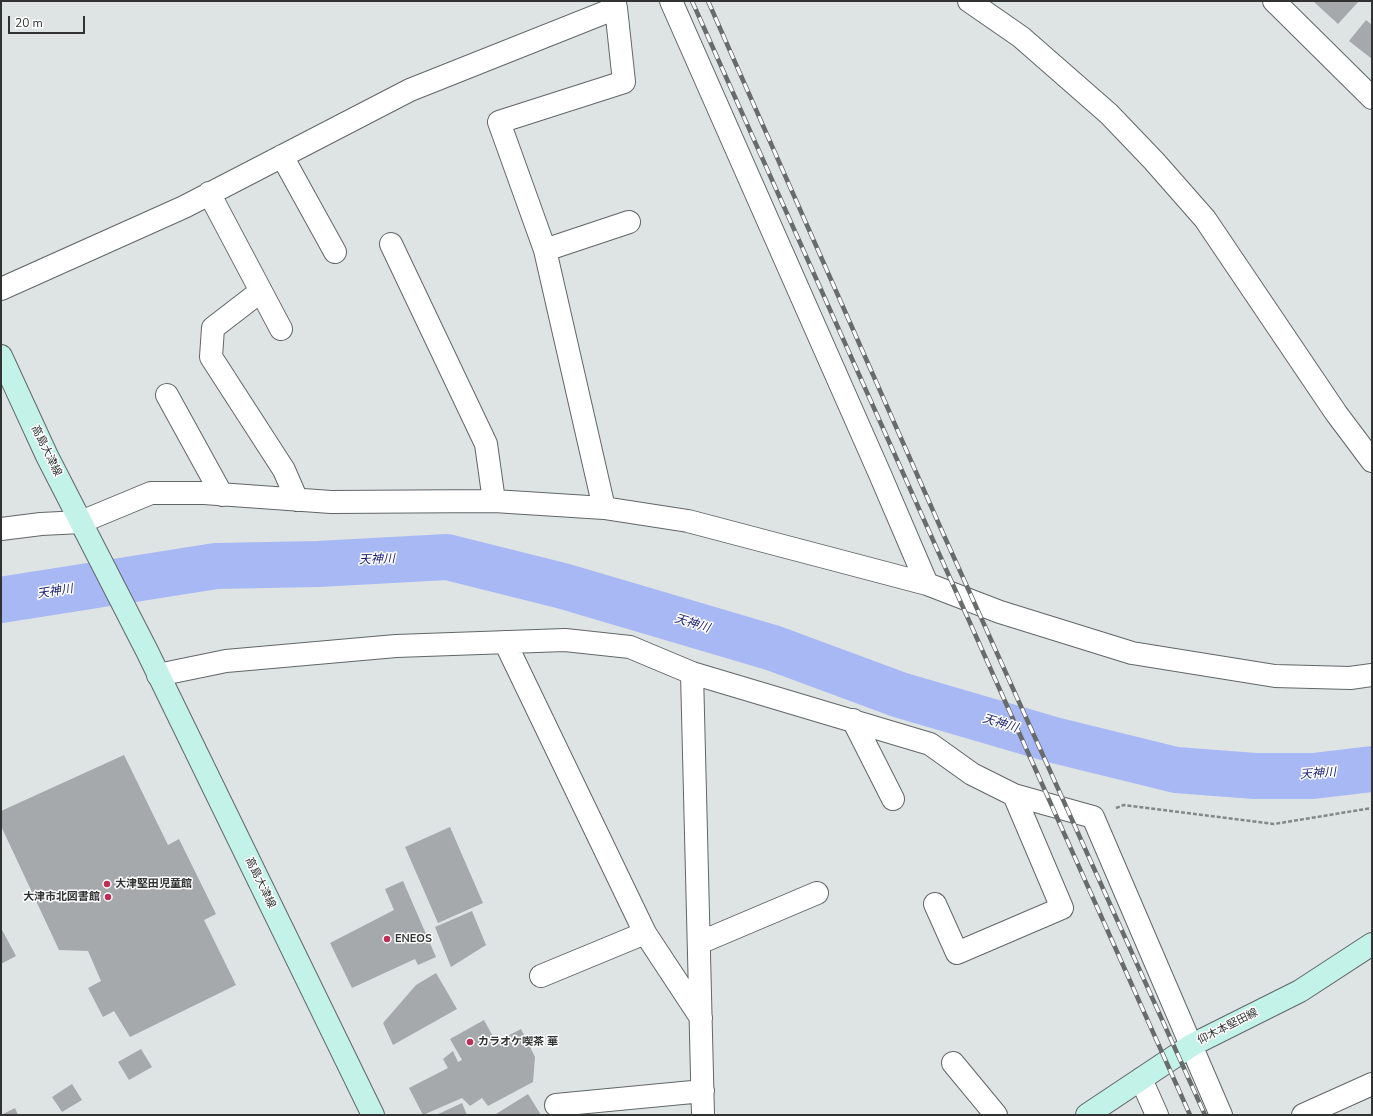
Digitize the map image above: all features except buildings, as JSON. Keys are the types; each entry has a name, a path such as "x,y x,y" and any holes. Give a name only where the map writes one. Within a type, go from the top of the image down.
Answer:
{"main road":[{"name":"高島大津線","path":"1,356 48,456 147,651 373,1115"},
{"name":"仰木本堅田線","path":"1087,1115 1192,1046 1300,991 1372,944"}],"street":[{"path":"671,1 927,584"},
{"path":"969,1 1021,38 1109,114 1154,161 1205,219 1336,413 1372,461"},
{"path":"1274,1 1372,98"},
{"path":"1,289 184,207 410,90 615,5 624,82 499,122 545,250 604,508"},
{"path":"282,156 335,252"},
{"path":"209,193 281,329"},
{"path":"545,250 629,222"},
{"path":"391,244 486,444 494,501"},
{"path":"261,291 213,328 211,357 284,470 297,500"},
{"path":"167,395 222,495"},
{"path":"1,529 40,524 81,522 151,493 222,495 331,502 494,501 604,508 688,521 927,584 1000,612 1132,653 1275,676 1350,678 1372,675"},
{"path":"158,675 226,660 396,646 565,640 630,647 692,673 930,744 972,774 1014,795 1093,817 1221,1115"},
{"path":"505,642 645,933 701,1018"},
{"path":"692,673 703,1115"},
{"path":"853,720 893,799"},
{"path":"935,904 957,953 1062,908 1014,795"},
{"path":"699,943 817,894"},
{"path":"541,976 645,933"},
{"path":"953,1063 996,1115"},
{"path":"1141,1079 1157,1115"},
{"path":"1304,1115 1372,1084"},
{"path":"556,1105 703,1091"}],"path":[{"path":"1093,817 1124,805 1274,824 1372,808"}],"waterway":[{"name":"天神川","path":"1,600 216,566 318,564 447,557 563,586 773,648 900,695 1054,740 1176,770 1255,776 1313,776 1372,769"}],"railway":[{"path":"692,1 1190,1115"},
{"path":"708,1 942,531 1205,1115"}],"place":[{"name":"大津堅田児童館","path":"107,884"},
{"name":"大津市北図書館","path":"108,897"},
{"name":"ENEOS","path":"387,939"},
{"name":"カラオケ喫茶 華","path":"470,1042"}]}
